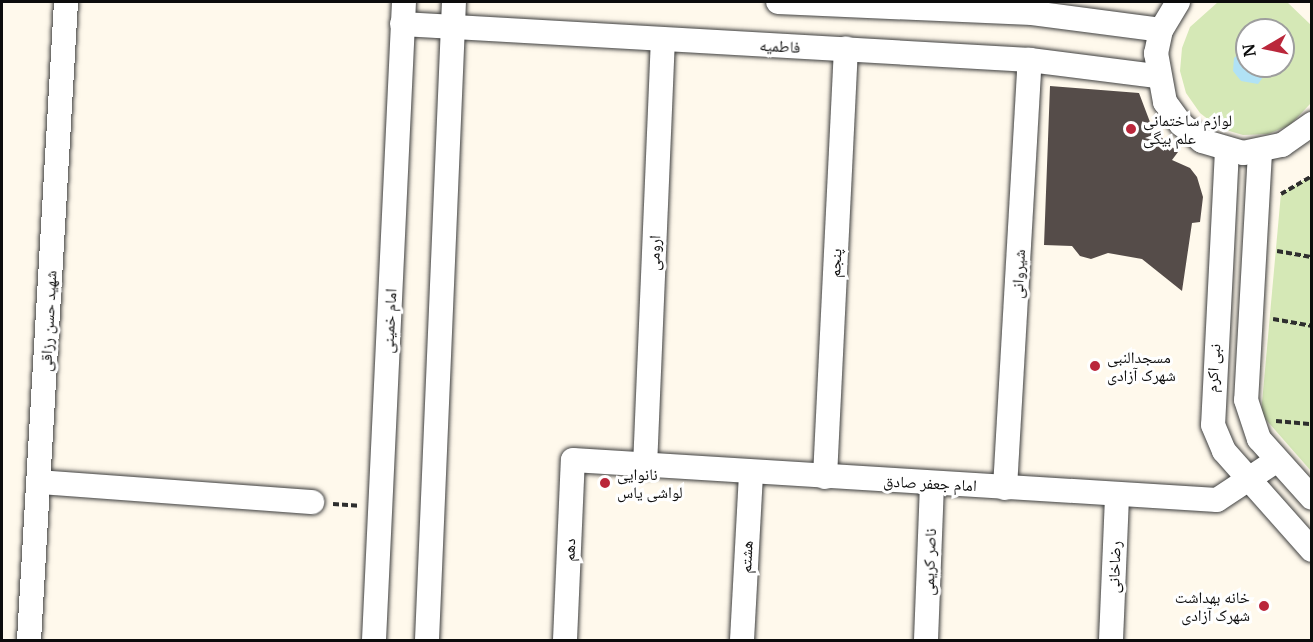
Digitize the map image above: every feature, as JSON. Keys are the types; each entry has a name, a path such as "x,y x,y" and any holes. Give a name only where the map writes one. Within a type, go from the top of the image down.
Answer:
{"street":[{"name":"شهید حسن رزاقی","path":"29,640 66,2"},
{"path":"427,640 454,2"},
{"path":"778,2 1032,7 1161,30"},
{"path":"1178,2 1161,30 1156,76 1165,102 1181,124 1202,141 1227,150 1260,152 1282,145 1311,124"},
{"name":"فاطمیه","path":"403,13 454,27 1030,60 1156,76"},
{"name":"امام خمینی","path":"374,640 403,13"},
{"name":"ارومی","path":"645,467 663,40"},
{"name":"پنجم","path":"825,477 846,49"},
{"name":"شیروانی","path":"1005,488 1030,60"},
{"name":"نبی اکرم","path":"1227,150 1210,405 1212,425 1224,451 1247,480 1311,550"},
{"name":"نبی اکرم","path":"1260,152 1246,400 1259,439 1311,498"},
{"name":"امام جعفر صادق","path":"573,460 645,467 1216,500 1276,461"},
{"name":"دهم","path":"565,640 573,460"},
{"name":"هشتم","path":"742,640 751,473"},
{"path":"39,482 312,502"},
{"name":"ناصر کریمی","path":"926,640 932,483"},
{"name":"رضاخانی","path":"1111,640 1117,494"}],"path":[{"path":"1280,204 1281,193 1311,176"},
{"path":"1275,262 1277,239"},
{"path":"1276,251 1311,257"},
{"path":"1269,329 1271,307"},
{"path":"1270,318 1311,326"},
{"path":"1273,428 1266,419 1311,424"},
{"path":"312,502 380,507"}],"green space":[{"path":"1218,2 1287,2 1311,25 1311,103 1290,125 1268,134 1243,135 1219,128 1200,113 1186,93 1180,71 1182,48 1190,27"},
{"path":"1311,176 1311,471 1261,414 1281,193"}],"water":[{"path":"1239,78 1262,78 1258,84 1241,81"}],"building":[{"path":"1050,86 1139,93 1153,130 1178,152 1172,160 1190,168 1197,177 1203,197 1200,222 1192,223 1182,291 1142,259 1108,253 1091,259 1080,256 1072,246 1044,245"}],"place":[{"name":"لوازم ساختمانی علم بیگی","path":"1131,129"},
{"name":"مسجدالنبی شهرک آزادی","path":"1095,366"},
{"name":"نانوایی لواشی یاس","path":"605,483"},
{"name":"خانه بهداشت شهرک آزادی","path":"1264,606"}]}
